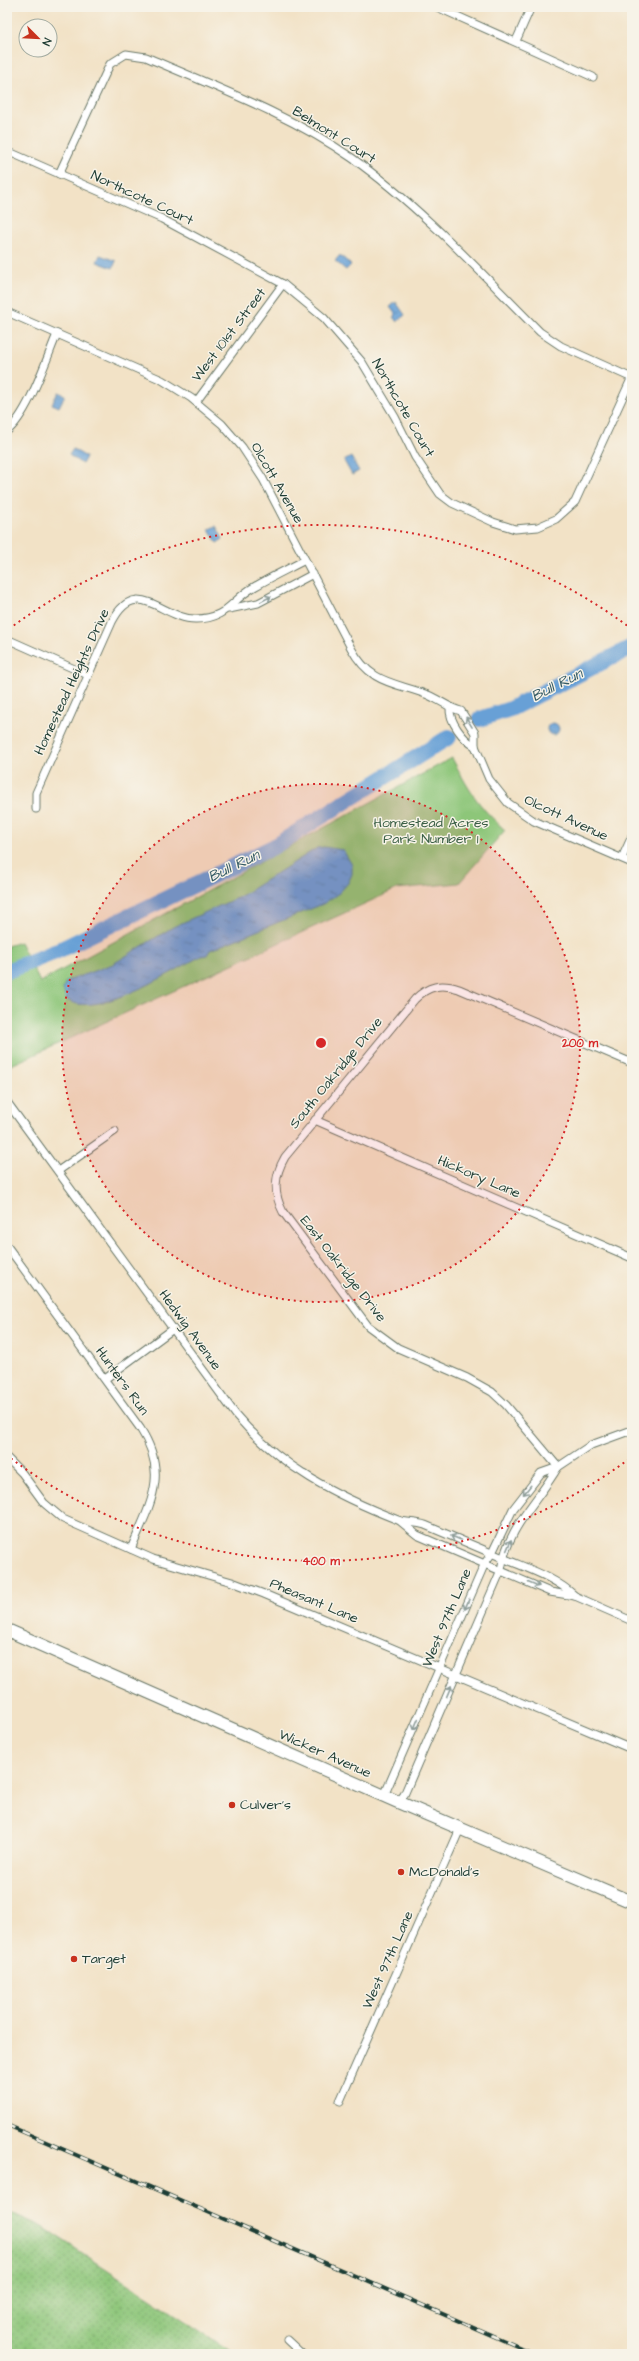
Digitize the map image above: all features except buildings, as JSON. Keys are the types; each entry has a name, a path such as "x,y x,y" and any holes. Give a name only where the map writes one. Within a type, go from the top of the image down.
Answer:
{"highway":[{"name":"Wicker Avenue","path":"7,1630 384,1796 632,1902"}],"street":[{"path":"437,7 516,41 593,77"},
{"path":"516,41 531,7"},
{"name":"Belmont Court","path":"59,174 110,64 126,54 146,57 282,118 351,158 414,208 540,332 561,346 632,378"},
{"name":"Northcote Court","path":"7,151 162,219 283,284 324,318 362,362 396,417 414,457 440,494 465,510 504,526 524,529 543,525 556,519 575,502 632,378"},
{"name":"West 101st Street","path":"196,402 283,284"},
{"name":"Olcott Avenue","path":"7,312 162,380 196,402 222,424 242,447 263,480 351,648 363,664 387,682 430,696 450,708 461,711 475,733 475,746 494,787 516,810 534,821 632,863"},
{"path":"7,431 15,423 26,405 57,334"},
{"name":"Homestead Heights Drive","path":"229,609 252,588 305,560"},
{"name":"Homestead Heights Drive","path":"36,809 36,793 114,617 122,606 128,602 141,600 148,601 183,617 196,619 213,617 229,609 258,603 313,574"},
{"path":"7,639 88,675"},
{"name":"Olcott Avenue","path":"450,708 450,716 465,741 475,746"},
{"path":"622,858 632,836"},
{"name":"South Oakridge Drive","path":"275,1186 278,1172 285,1157 415,999 431,987 446,985 459,988 632,1063"},
{"name":"Hedwig Avenue","path":"7,1102 236,1415 268,1448 320,1485 400,1520 422,1524 492,1553 564,1586 575,1596"},
{"name":"Hickory Lane","path":"315,1120 632,1258"},
{"path":"58,1171 115,1131"},
{"name":"East Oakridge Drive","path":"275,1186 283,1212 368,1326 398,1348 467,1378 492,1392 509,1408 558,1467"},
{"name":"Hunters Run","path":"7,1246 145,1436 155,1461 156,1479 153,1496 131,1549"},
{"path":"105,1379 173,1329"},
{"name":"West 97th Lane","path":"384,1796 485,1563 492,1553 508,1517 522,1496 541,1473 558,1467 591,1445 632,1430"},
{"name":"Pheasant Lane","path":"7,1458 22,1473 44,1503 56,1515 172,1566 252,1589 629,1748"},
{"name":"West 97th Lane","path":"398,1802 404,1795 456,1676 501,1570 503,1558 521,1519 558,1467"},
{"name":"Hedwig Avenue","path":"400,1520 417,1535 550,1592 575,1596"},
{"path":"575,1596 632,1621"},
{"name":"West 97th Lane","path":"340,2101 460,1829"},
{"path":"287,2340 302,2354"}],"green space":[{"name":"Homestead Acres Park Number 1","path":"452,758 474,797 487,813 505,830 459,883 397,889 7,1067 7,946 20,942 40,982"},
{"path":"7,2211 43,2227 235,2354 7,2354"}],"water":[{"path":"100,255 116,261 113,268 97,262"},
{"path":"340,255 351,265 346,270 335,261"},
{"path":"396,302 405,315 397,322 393,317 396,315 390,307"},
{"path":"58,392 65,395 59,407 52,404"},
{"path":"73,449 86,457 82,464 69,455"},
{"path":"351,457 359,471 352,475 344,461"},
{"path":"216,526 223,539 217,543 209,529"},
{"path":"553,723 557,725 559,729 557,733 553,735 549,733 547,729 549,725"},
{"path":"324,847 343,850 352,865 352,874 348,883 339,893 323,904 210,950 207,955 201,956 153,982 114,999 95,1004 79,1004 66,999 63,988 67,981 113,964 173,927 241,896 317,848"}],"waterway":[{"name":"Bull Run","path":"480,719 510,709 632,647"},
{"name":"Bull Run","path":"7,971 55,952 273,847 449,737"}],"railway":[{"path":"7,2125 535,2354"}],"place":[{"name":"Culver's","path":"232,1805"},
{"name":"McDonald's","path":"401,1872"},
{"name":"Target","path":"74,1959"}]}
